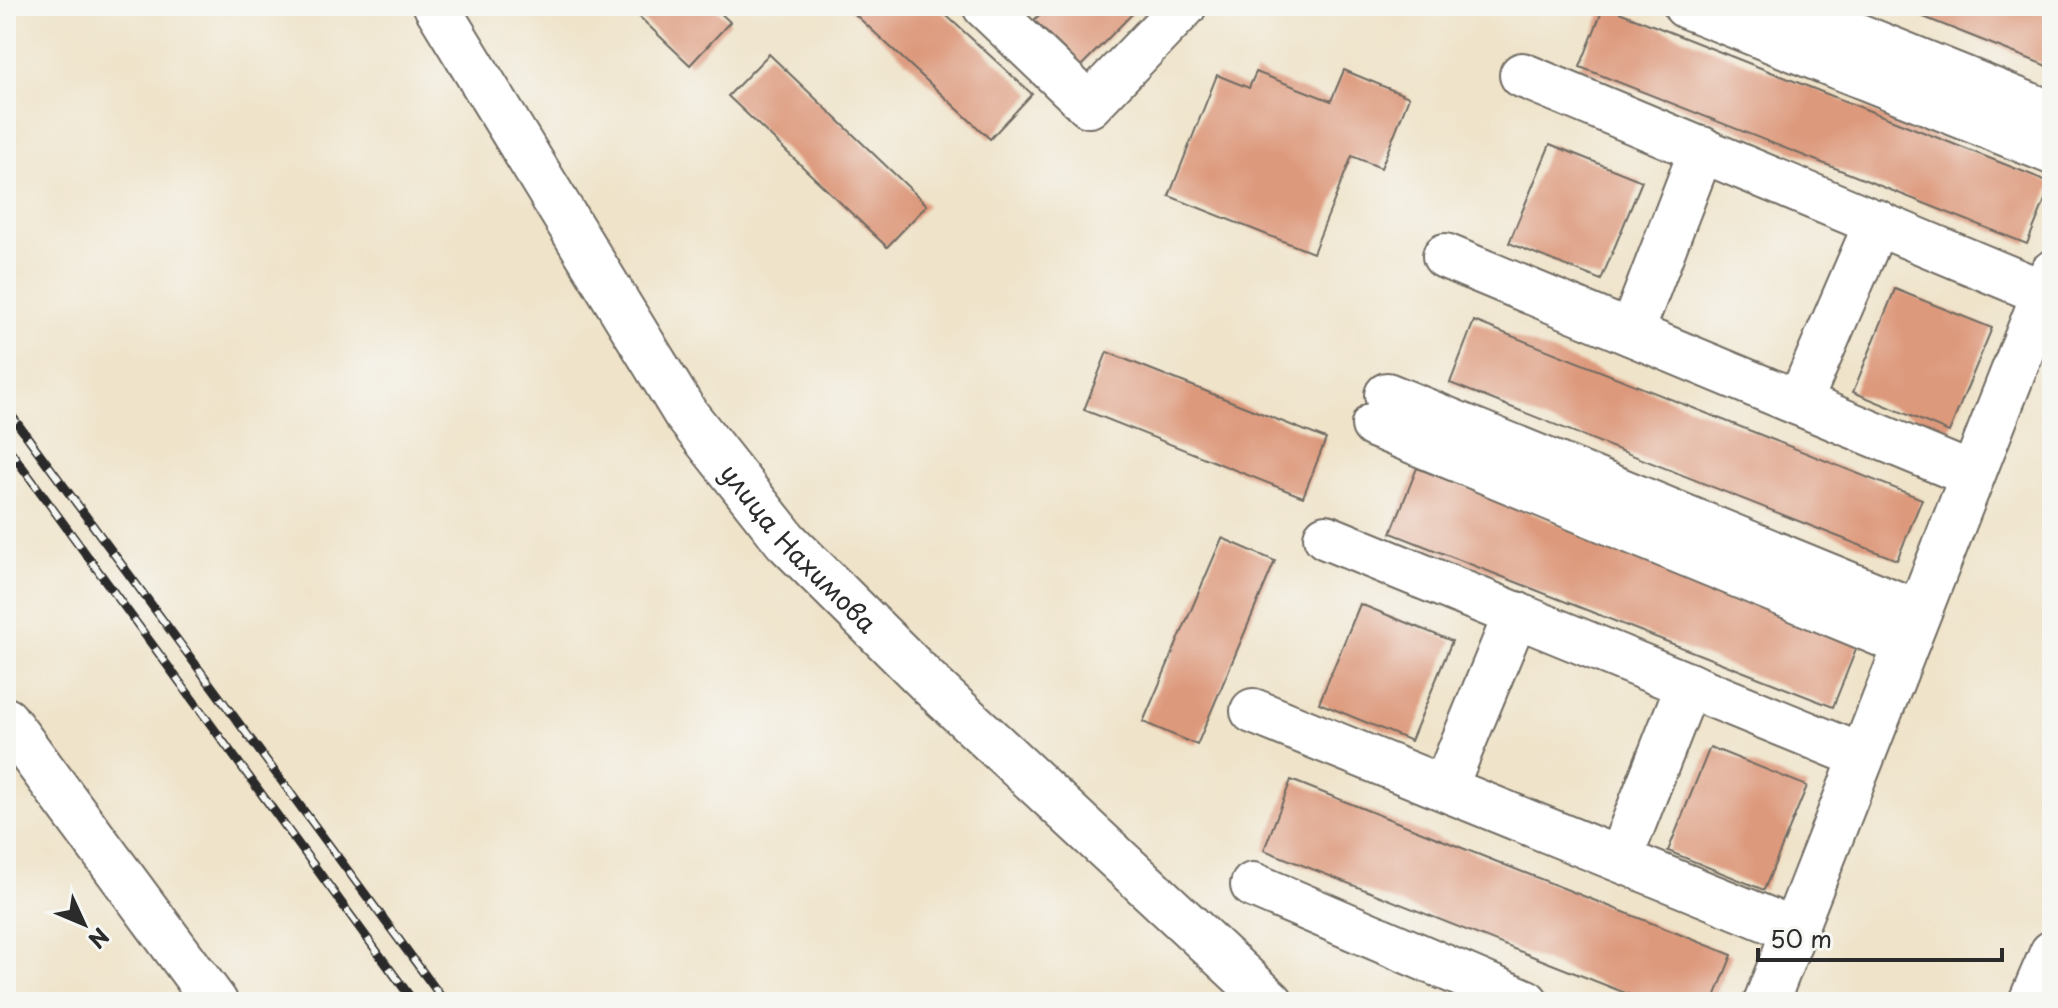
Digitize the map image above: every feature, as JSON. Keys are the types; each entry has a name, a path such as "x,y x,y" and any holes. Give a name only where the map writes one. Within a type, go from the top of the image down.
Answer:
{"street":[{"name":"улица Нахимова","path":"436,6 685,413 786,541 932,686 1271,1002"},
{"path":"1001,11 1089,105 1184,6"},
{"path":"1686,6 2052,114"},
{"path":"1784,6 1848,52 2052,152"},
{"path":"1522,75 1877,222 2048,283 1766,1002"},
{"path":"1631,333 1702,149"},
{"path":"1799,403 1877,222"},
{"path":"1445,256 1972,475"},
{"path":"1381,410 1911,628"},
{"path":"1326,537 1861,756"},
{"path":"1445,787 1516,614"},
{"path":"1620,858 1688,685"},
{"path":"1253,711 1796,931"},
{"path":"6,720 215,1002"},
{"path":"1253,885 1526,1002"},
{"path":"2031,1002 2052,953"}],"building":[{"path":"628,6 713,6 730,22 690,65"},
{"path":"846,6 936,6 1032,94 990,139"},
{"path":"1049,6 1140,6 1081,66 1034,20"},
{"path":"1604,6 2052,183 2027,244 1580,67"},
{"path":"1896,6 2052,6 2052,68"},
{"path":"769,54 927,205 887,247 728,96"},
{"path":"1344,70 1409,97 1381,168 1352,156 1313,253 1169,196 1217,75 1249,88 1256,72 1331,101"},
{"path":"1550,144 1642,181 1601,280 1509,243"},
{"path":"1895,289 1992,328 1949,432 1853,392"},
{"path":"1474,321 1922,499 1897,560 1450,383"},
{"path":"1107,352 1326,439 1303,497 1084,410"},
{"path":"1417,468 1859,642 1833,707 1391,533"},
{"path":"1222,538 1275,561 1197,745 1143,722"},
{"path":"1360,604 1452,641 1411,741 1319,703"},
{"path":"1710,747 1807,786 1764,890 1668,851"},
{"path":"1291,780 1732,955 1713,1002 1648,1002 1264,850"}],"railway":[{"path":"6,408 445,1002"},
{"path":"6,445 414,1002"}]}
